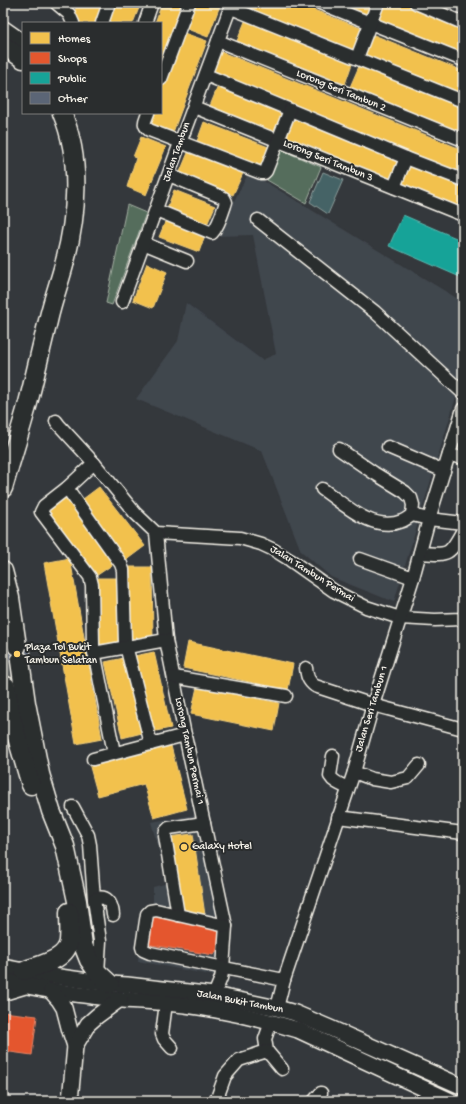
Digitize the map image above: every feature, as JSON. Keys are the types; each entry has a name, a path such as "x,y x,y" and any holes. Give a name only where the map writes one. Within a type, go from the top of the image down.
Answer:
{"highway":[{"path":"3,30 22,43"},
{"path":"3,45 22,58"},
{"path":"3,488 28,402 48,320 64,264 74,213 75,194 73,157 71,141 62,114"},
{"path":"28,402 58,325 71,281 81,237 85,207 86,170 82,143 74,114"},
{"path":"3,572 10,598 18,653 10,685 7,713 56,858 69,903 69,942 66,949 62,954 26,979"},
{"path":"10,685 31,736 51,811 65,846 78,901 83,945 89,960 104,979"}],"main road":[{"name":"Jalan Bukit Tambun","path":"3,967 51,991 212,1009 271,1022 298,1030 451,1101"},
{"name":"Jalan Bukit Tambun","path":"3,980 26,979 45,975 104,979 127,985 214,995 277,1008 295,1013 330,1028 461,1087"},
{"path":"51,991 64,1008 75,1046 70,1101"},
{"path":"75,1046 88,1024 120,999"},
{"path":"451,1101 458,1099 462,1095 461,1087"}],"street":[{"path":"56,3 72,13"},
{"path":"102,22 109,3"},
{"path":"145,22 152,3"},
{"path":"162,76 189,3"},
{"path":"320,3 463,60"},
{"path":"357,58 378,3"},
{"path":"416,3 463,22"},
{"path":"232,5 463,101"},
{"name":"Jalan Tambun","path":"122,302 232,5"},
{"name":"Lorong Seri Tambun 2","path":"218,41 463,140"},
{"path":"206,75 463,180"},
{"name":"Lorong Seri Tambun 3","path":"194,107 463,215"},
{"path":"148,114 144,123 145,127 149,130 180,143 264,173 290,110"},
{"path":"394,187 406,158"},
{"path":"156,210 212,232 215,230 226,202 224,198 169,175"},
{"path":"258,220 374,312 463,393"},
{"path":"144,243 187,261"},
{"name":"Jalan Seri Tambun 1","path":"277,1008 284,980 354,772 372,705 413,578 429,519 463,409"},
{"path":"56,421 94,463 134,513 156,533"},
{"path":"388,447 444,471"},
{"path":"339,449 374,473 406,492 411,498 413,505 412,515"},
{"path":"449,455 463,458"},
{"path":"94,463 67,488 44,506 41,512 90,577 92,585 93,646 114,753"},
{"path":"67,488 121,564 123,570 125,642 151,744"},
{"path":"322,489 356,514 374,523 388,524 401,522 412,515 429,519 463,523"},
{"path":"420,553 441,555 448,552 454,547 463,530"},
{"name":"Jalan Tambun Permai","path":"156,533 240,538 261,544 274,550 334,591 366,607 400,618 462,620"},
{"name":"Lorong Tambun Permai 1","path":"156,533 166,640 226,926 223,968 221,978 214,995"},
{"path":"360,559 413,578"},
{"path":"94,653 166,640"},
{"path":"306,668 307,678 310,683 315,686 372,705 463,729"},
{"path":"174,677 286,696"},
{"path":"93,759 185,735"},
{"path":"333,756 330,776 336,783 348,788"},
{"path":"354,772 372,780 391,782 408,778 419,765"},
{"path":"73,807 88,835 90,845 94,900 104,979"},
{"path":"338,817 463,832"},
{"path":"178,915 165,836 166,831 169,828 204,823"},
{"path":"94,900 99,897 110,902 113,908 113,915"},
{"path":"226,926 156,910 150,911 146,914 142,947 143,950 150,953 284,980"},
{"path":"3,960 26,979 8,993 3,992"},
{"path":"166,1003 162,1034 164,1039 172,1048"},
{"path":"271,1022 265,1039 267,1050 282,1069"},
{"path":"216,1101 226,1076 239,1060 267,1050"}],"shaded area":[{"path":"249,172 463,302 463,374 394,602 331,577 301,551 262,451 136,399 178,341 186,303 262,360 276,354 253,235 216,236"},
{"path":"194,815 221,928 219,957 215,976 138,961 142,911 153,907 153,887 168,883 151,822"}],"green space":[{"path":"279,149 321,167 306,203 267,180"},
{"path":"127,205 146,213 112,305 106,303"}],"water":[{"path":"323,172 343,180 328,214 310,202"}],"building: Homes":[{"path":"78,3 106,3 99,22 78,22 72,18"},
{"path":"113,3 141,3 133,22 105,22"},
{"path":"162,3 183,3 162,66 162,22 155,22"},
{"path":"192,3 221,3 208,37 182,27"},
{"path":"249,3 296,3 363,29 354,52 246,9"},
{"path":"340,3 372,3 367,14"},
{"path":"381,3 403,3 463,28 463,55 375,19"},
{"path":"246,19 353,61 345,84 237,41"},
{"path":"181,32 207,41 172,135 146,125 151,114 162,114 162,82"},
{"path":"369,33 463,71 463,100 359,58"},
{"path":"219,51 463,150 463,178 210,75"},
{"path":"360,64 463,106 463,133 350,87"},
{"path":"218,86 282,113 274,133 210,106"},
{"path":"296,116 398,159 390,178 287,136"},
{"path":"204,122 271,148 262,170 196,144"},
{"path":"141,137 166,147 146,195 127,187 136,158 133,157"},
{"path":"190,148 244,171 233,195 180,172"},
{"path":"408,162 463,184 463,208 400,182"},
{"path":"174,190 215,206 206,227 166,211"},
{"path":"166,220 205,235 199,252 159,237"},
{"path":"147,263 167,272 153,308 133,300"},
{"path":"99,487 145,546 125,561 79,502"},
{"path":"64,493 115,563 96,576 46,507"},
{"path":"70,558 102,739 76,744 44,563"},
{"path":"124,567 152,567 153,640 126,640"},
{"path":"96,578 121,578 122,644 96,644"},
{"path":"188,642 293,664 288,690 183,668"},
{"path":"154,652 171,728 151,732 134,656"},
{"path":"124,658 142,733 122,738 105,662"},
{"path":"197,687 279,703 274,731 191,714"},
{"path":"171,746 187,809 154,818 144,784 98,796 90,767"},
{"path":"193,834 205,915 188,912 179,906 169,837"}],"building: Shops":[{"path":"149,916 221,928 217,950 214,955 145,944"},
{"path":"3,1012 37,1016 32,1055 3,1051"}],"building: Public":[{"path":"403,215 463,241 463,270 460,277 389,246"}],"building: Other":[{"name":"Plaza Tol Bukit Tambun Selatan","path":"29,643 32,659 3,664 3,648"}],"tunnel":[{"path":"3,661 6,686"}],"place":[{"name":"Plaza Tol Bukit Tambun Selatan","path":"17,654"},
{"name":"Galaxy Hotel","path":"184,847"}]}
